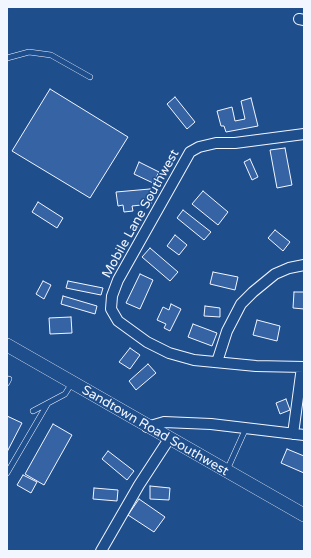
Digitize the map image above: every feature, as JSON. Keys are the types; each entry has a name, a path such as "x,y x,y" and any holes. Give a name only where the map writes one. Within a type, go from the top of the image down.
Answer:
{"street":[{"name":"Mobile Lane Southwest","path":"216,362 194,360 169,353 152,345 118,320 111,309 112,296 118,280 170,188 184,160 190,152 199,147 216,143 236,143 304,134"},
{"path":"293,434 303,367 216,362 227,331 241,304 275,274 289,268 304,265"},
{"name":"Sandtown Road Southwest","path":"7,344 169,439 304,515"},
{"path":"147,426 164,422 246,427 304,435"},
{"path":"101,551 139,485 169,439"}],"lane":[{"path":"7,58 29,52 51,55 90,77"},
{"path":"33,411 65,394 72,383"},
{"path":"7,473 48,403"},
{"path":"227,471 246,427"}],"building":[{"path":"50,89 128,137 90,198 12,151"},
{"path":"175,97 195,122 187,129 167,104"},
{"path":"251,98 258,126 226,132 224,126 221,126 217,111 232,107 235,121 245,119 241,101"},
{"path":"285,148 292,185 277,188 270,150"},
{"path":"250,159 258,177 252,180 244,162"},
{"path":"139,162 159,172 153,183 134,174"},
{"path":"150,189 151,204 132,206 133,211 124,212 123,205 118,206 116,192"},
{"path":"203,191 228,212 218,225 192,204"},
{"path":"38,202 63,218 57,228 32,212"},
{"path":"183,210 211,232 204,240 177,218"},
{"path":"275,230 290,242 283,251 268,238"},
{"path":"175,235 187,245 179,255 167,246"},
{"path":"150,248 178,272 170,281 142,257"},
{"path":"213,272 238,277 235,290 210,284"},
{"path":"140,274 153,280 140,309 126,303"},
{"path":"43,281 51,285 44,299 36,294"},
{"path":"68,281 103,288 101,295 66,288"},
{"path":"294,292 304,292 304,309 293,308"},
{"path":"63,296 97,306 95,314 61,304"},
{"path":"171,304 181,309 170,331 164,328 166,324 157,320 163,307 169,310"},
{"path":"205,306 220,308 220,317 204,316"},
{"path":"71,317 72,333 50,334 49,318"},
{"path":"257,320 280,326 277,341 253,335"},
{"path":"193,324 217,333 212,346 188,337"},
{"path":"130,348 140,355 130,369 119,362"},
{"path":"148,364 156,373 136,390 129,381"},
{"path":"286,399 290,410 280,414 276,403"},
{"path":"7,416 22,423 7,452"},
{"path":"53,424 72,435 44,485 25,474"},
{"path":"287,449 304,456 304,473 281,463"},
{"path":"108,451 134,471 127,480 102,459"},
{"path":"23,475 37,482 31,493 17,485"},
{"path":"150,486 170,488 169,500 150,499"},
{"path":"94,488 118,490 117,501 93,499"},
{"path":"139,499 165,517 154,532 128,515"}]}
